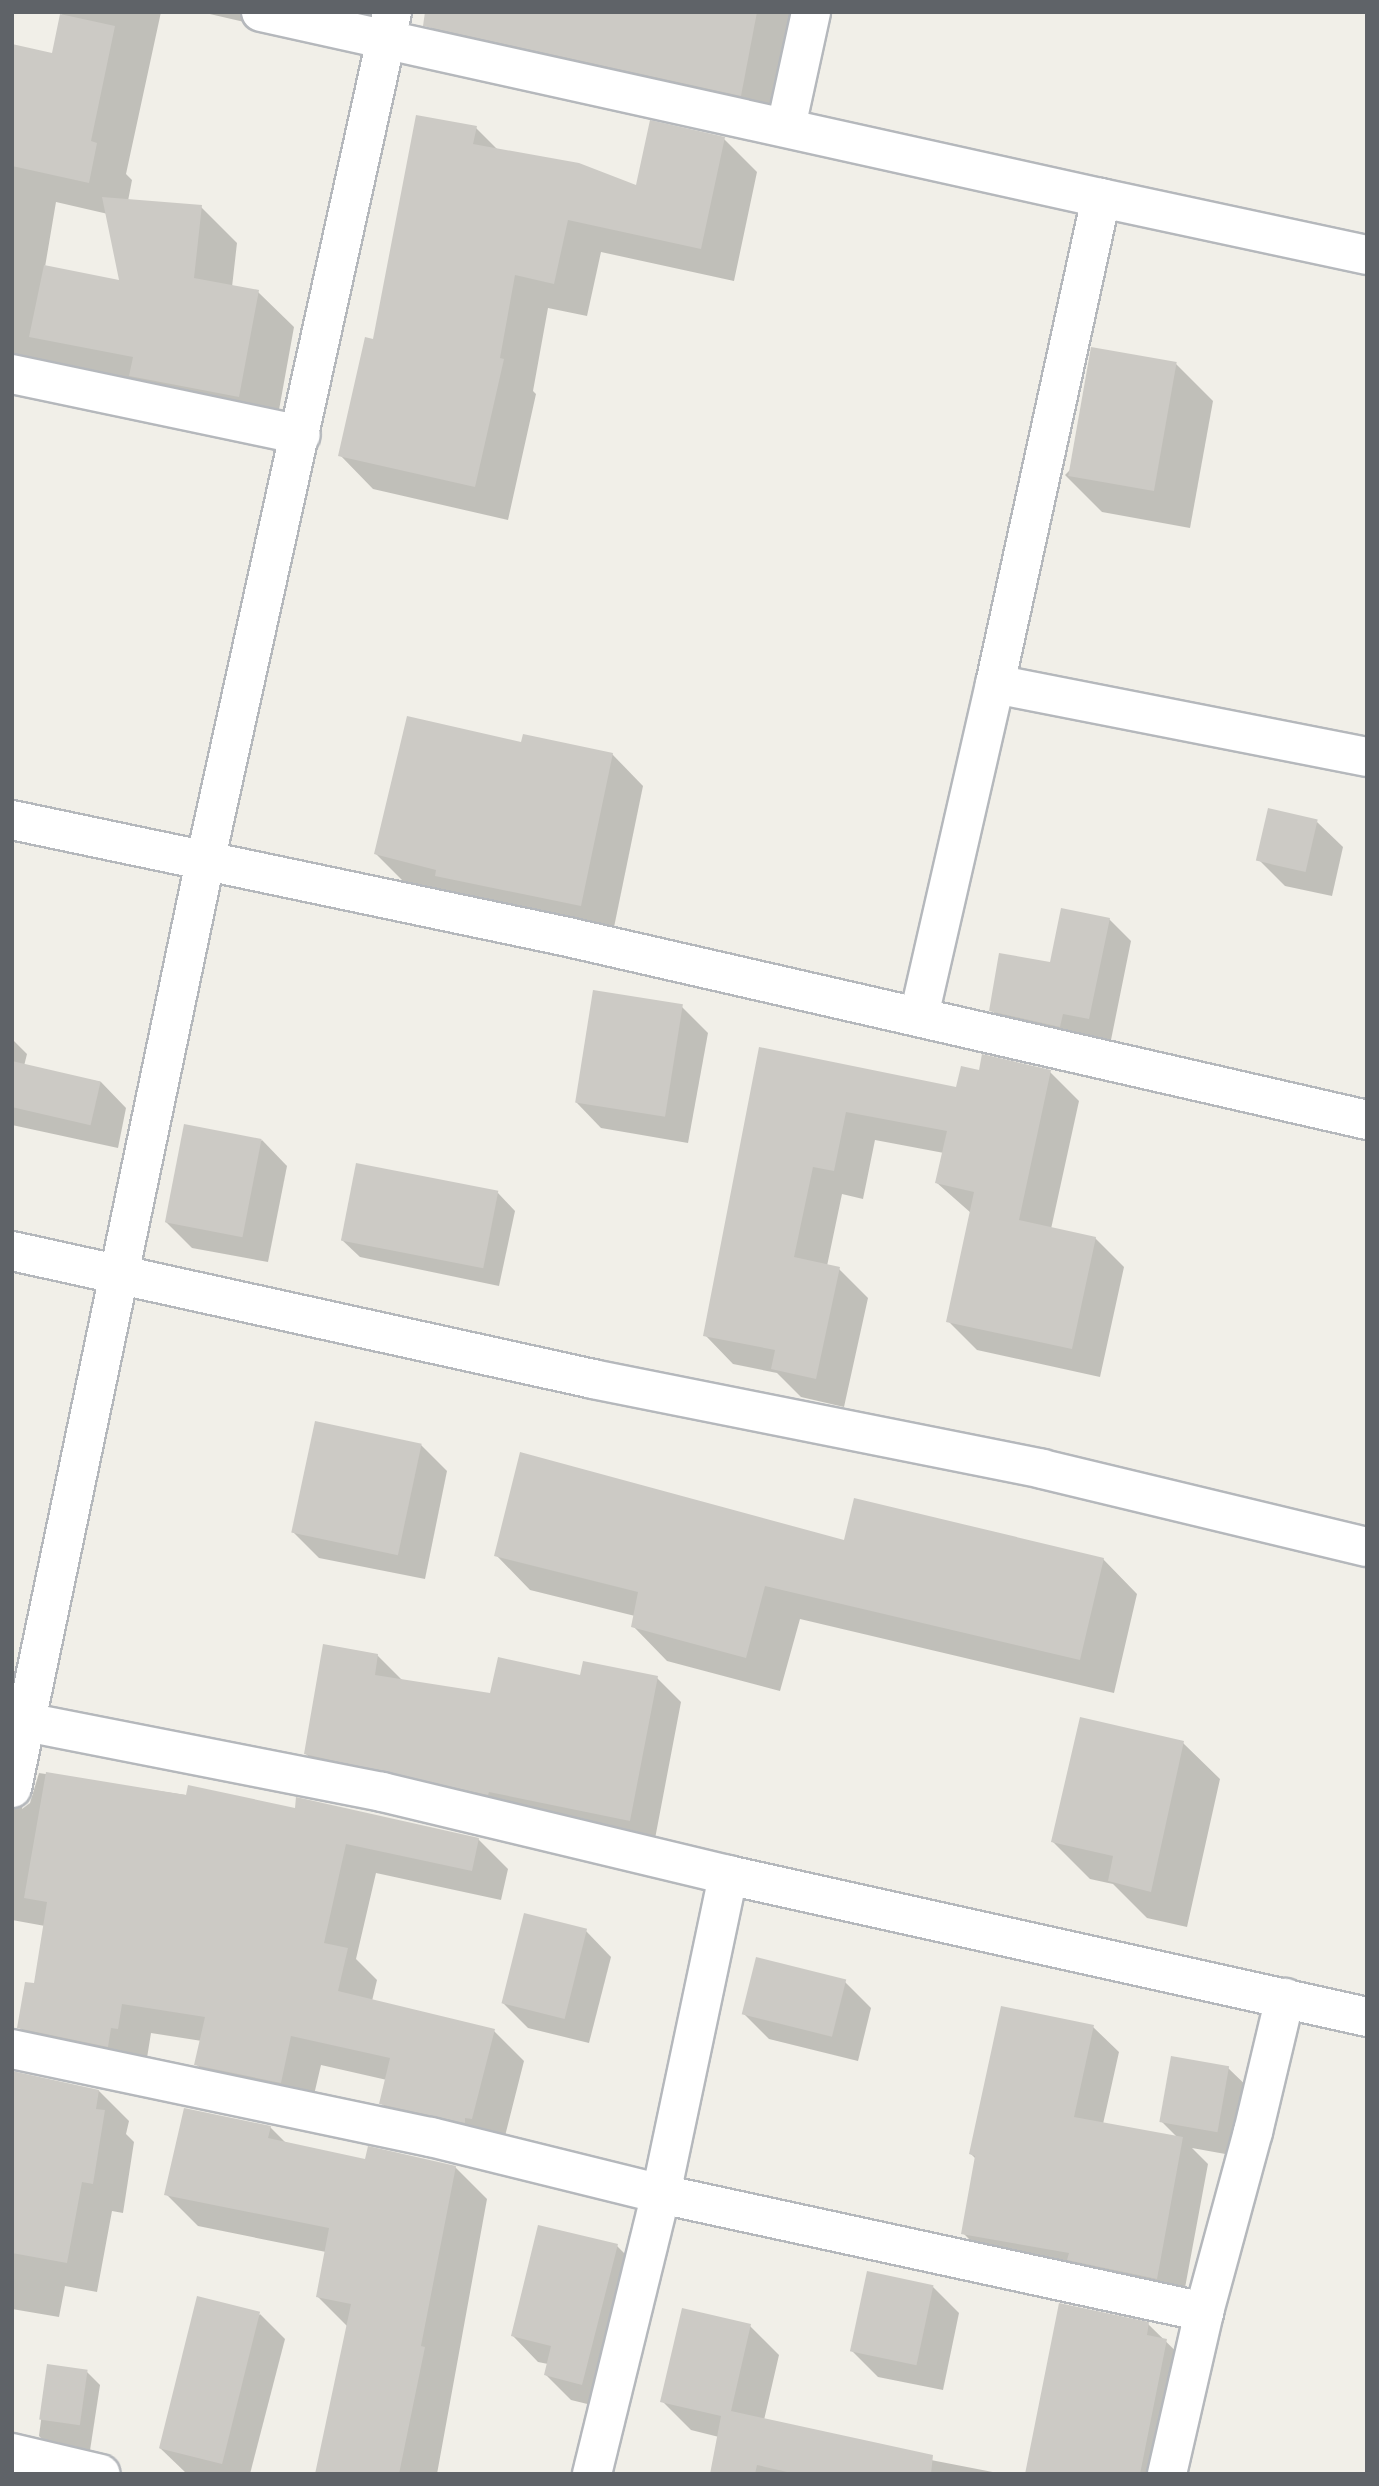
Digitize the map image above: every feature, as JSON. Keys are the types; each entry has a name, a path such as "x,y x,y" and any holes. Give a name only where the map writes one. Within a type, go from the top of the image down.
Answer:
{"street":[{"path":"261,12 389,26 786,127 1367,255"},
{"path":"786,127 811,12"},
{"path":"12,1788 205,862 389,26"},
{"path":"919,1015 995,684 1101,198"},
{"path":"12,374 301,435"},
{"path":"995,684 1367,757"},
{"path":"12,820 568,937 919,1015 1367,1120"},
{"path":"12,1251 579,1377 1042,1469 1367,1547"},
{"path":"26,1722 382,1792 728,1875 1367,2017"},
{"path":"592,2474 661,2193 728,1875"},
{"path":"1167,2474 1204,2312 1253,2132 1285,1998"},
{"path":"12,2049 431,2137 661,2193 1204,2312"},
{"path":"12,2453 101,2474"}],"building":[{"path":"425,12 757,12 741,96 423,26"},
{"path":"60,14 115,26 91,141 97,143 89,183 12,166 12,44 52,53"},
{"path":"416,115 477,126 473,144 579,163 636,185 650,120 725,137 701,249 568,220 554,284 515,275 500,358 504,359 475,487 338,456 365,337 373,339"},
{"path":"102,197 202,205 194,278 259,290 239,397 129,376 133,357 29,337 44,265 119,280"},
{"path":"1091,347 1177,362 1154,491 1068,476"},
{"path":"407,716 521,742 523,734 613,753 581,906 435,876 436,870 374,854"},
{"path":"1268,808 1318,819 1306,872 1256,861"},
{"path":"1061,908 1110,918 1089,1019 1063,1014 1060,1027 989,1011 999,953 1050,962"},
{"path":"593,990 683,1004 665,1117 575,1103"},
{"path":"759,1047 956,1087 961,1066 979,1070 982,1054 1051,1070 1019,1220 1096,1237 1072,1349 946,1322 974,1192 935,1183 947,1131 846,1112 834,1171 813,1167 794,1257 840,1267 816,1379 771,1369 775,1350 703,1336"},
{"path":"12,1061 101,1081 91,1125 12,1107"},
{"path":"184,1124 262,1139 242,1237 165,1222"},
{"path":"356,1163 498,1191 483,1268 341,1241"},
{"path":"315,1421 422,1444 398,1555 291,1533"},
{"path":"520,1452 844,1540 854,1498 1104,1558 1080,1660 765,1586 746,1658 631,1627 638,1592 494,1556"},
{"path":"323,1644 378,1654 375,1675 490,1693 498,1657 580,1675 583,1661 658,1676 630,1821 489,1792 488,1795 304,1754"},
{"path":"1080,1717 1184,1741 1151,1892 1108,1881 1113,1856 1051,1842"},
{"path":"46,1772 186,1795 188,1785 295,1808 296,1797 479,1838 472,1871 346,1844 324,1943 348,1948 338,1991 495,2029 472,2119 465,2118 465,2123 379,2104 390,2058 291,2036 281,2083 194,2065 205,2017 122,2004 118,2029 111,2028 108,2047 17,2028 25,1982 34,1983 47,1902 24,1898"},
{"path":"524,1913 587,1929 565,2019 502,2003"},
{"path":"756,1957 846,1979 832,2037 742,2014"},
{"path":"1001,2006 1094,2025 1074,2117 1183,2137 1157,2279 1067,2260 1069,2253 961,2234 975,2156 969,2154"},
{"path":"1171,2056 1229,2066 1217,2132 1159,2122"},
{"path":"12,2071 99,2090 96,2109 105,2110 93,2184 82,2182 67,2263 12,2253"},
{"path":"184,2108 271,2126 268,2138 365,2159 368,2146 456,2166 421,2346 425,2347 399,2474 315,2474 351,2304 316,2297 329,2228 164,2195"},
{"path":"538,2225 618,2244 582,2385 544,2375 551,2346 511,2336"},
{"path":"867,2271 934,2285 916,2365 850,2351"},
{"path":"197,2296 260,2312 222,2464 159,2448"},
{"path":"1059,2303 1149,2322 1147,2335 1167,2339 1140,2474 1025,2474"},
{"path":"682,2308 751,2324 731,2411 933,2455 931,2474 796,2474 757,2465 755,2474 710,2474 721,2416 660,2402"},
{"path":"47,2364 88,2370 80,2425 39,2419"}]}
